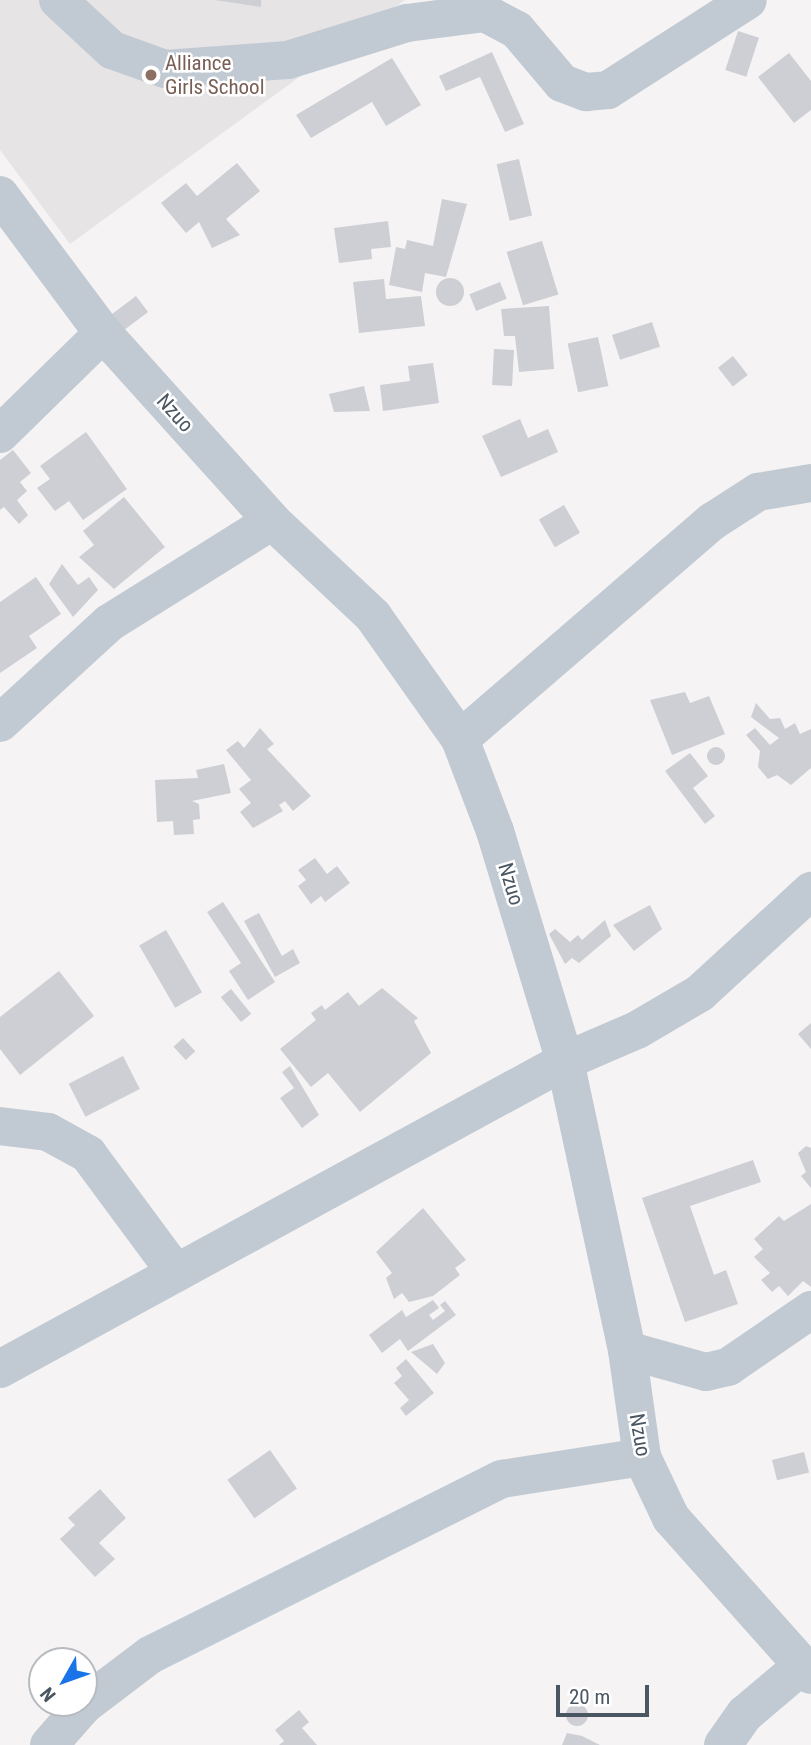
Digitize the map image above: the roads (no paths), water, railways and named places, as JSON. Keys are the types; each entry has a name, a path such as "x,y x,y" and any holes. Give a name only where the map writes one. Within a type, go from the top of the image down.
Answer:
{"street":[{"path":"58,0 111,50 165,69 288,60 407,23 485,13 517,30 562,83 586,92 608,90 748,0"},
{"name":"Nzuo","path":"0,195 103,333 272,521 373,616 460,739 495,831 565,1061 627,1350 642,1457 671,1518 807,1669"},
{"path":"0,434 103,333"},
{"path":"460,739 713,521 758,492 811,483"},
{"path":"0,723 109,623 272,521"},
{"path":"0,1369 565,1061 700,993 811,891"},
{"path":"0,1126 48,1132 88,1154 176,1273"},
{"path":"627,1350 706,1372 728,1367 811,1310"},
{"path":"49,1745 84,1704 150,1655 502,1479 642,1457"},
{"path":"723,1745 745,1714 807,1669"}],"place":[{"name":"Alliance Girls School","path":"151,75"}]}
